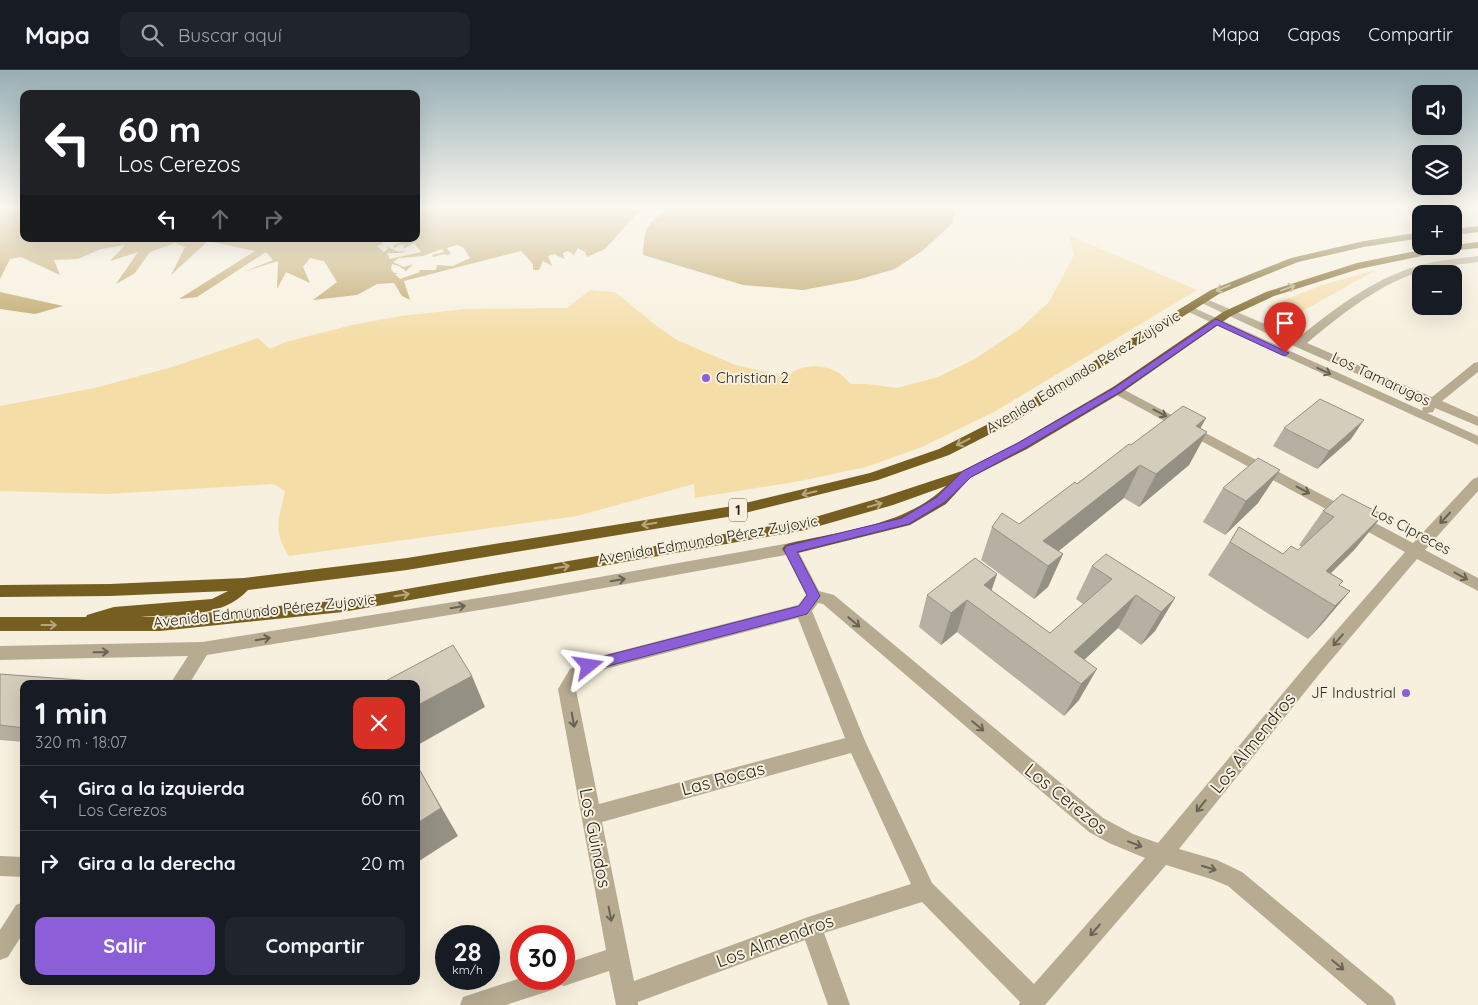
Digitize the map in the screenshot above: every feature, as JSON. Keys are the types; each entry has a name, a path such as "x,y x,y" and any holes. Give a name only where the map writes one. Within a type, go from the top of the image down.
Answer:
{"highway":[{"name":"Avenida Edmundo Pérez Zujovic","path":"0,590 110,590 244,584 407,564 734,511 873,477 944,452 1007,420 1214,292 1295,260 1331,252"},
{"name":"Avenida Edmundo Pérez Zujovic","path":"0,624 160,624 343,606 805,525 888,501 967,474 1022,446 1117,390 1227,314 1270,294 1325,275 1398,257 1434,252"},
{"path":"790,550 906,522 941,500 967,474"},
{"path":"79,625 114,613 214,605 234,596 244,584"}],"street":[{"path":"1298,344 1340,310 1384,282 1419,269 1478,259"},
{"name":"Los Tamarugos","path":"1200,300 1227,314 1478,422"},
{"name":"Los Tamarugos","path":"1188,308 1478,441"},
{"path":"1422,416 1433,402 1478,366"},
{"name":"Los Cipreces","path":"1117,390 1478,585"},
{"name":"Los Almendros","path":"1032,1002 1162,854 1315,667 1415,551 1478,482"},
{"path":"790,550 856,743 925,890 1032,1002"},
{"name":"Avenida Edmundo Pérez Zujovic","path":"0,653 202,650 790,550"},
{"name":"Los Cerezos","path":"808,603 828,599 1096,826 1110,834 1162,854 1226,873 1385,1005"},
{"name":"Los Guindos","path":"627,1000 590,816 567,688 576,674 589,666 808,603"},
{"path":"182,680 202,650"},
{"name":"Las Rocas","path":"590,816 856,743"},
{"path":"0,866 20,867"},
{"name":"Los Almendros","path":"627,1000 812,927 925,890"},
{"path":"0,949 20,919"},
{"path":"812,927 839,1005"},
{"path":"575,971 618,957"},
{"path":"471,1005 518,990"}],"shaded area":[{"path":"0,252 95,252 78,259 54,260 60,275 21,257 10,259 0,279"},
{"path":"119,252 151,252 135,273 116,284 138,252 110,261"},
{"path":"183,252 196,252 171,275"},
{"path":"254,252 403,252 401,253 387,253 390,259 421,252 435,252 423,256 399,258 393,262 404,267 413,264 406,271 392,264 391,269 394,273 398,273 395,274 400,279 420,272 419,270 436,270 437,265 453,266 470,258 466,252 519,252 404,281 410,300 402,296 394,283 377,284 357,295 313,300 337,282 324,261 310,258 303,267 310,283 286,272 277,289 278,261 244,272 273,260 266,252 197,297 179,299"},
{"path":"449,252 451,254 433,257 432,255"},
{"path":"522,252 566,252 563,253 564,259 554,254 548,256 552,266 543,261 539,270 533,270 533,264"},
{"path":"584,252 599,252 587,257"},
{"path":"643,252 921,252 895,269 857,280 803,290 743,285 643,255"},
{"path":"1073,252 1108,252 1197,290 994,412 922,447 866,467 800,481 695,498 694,484 577,516 289,556 280,539 278,524 285,491 274,484 108,494 0,491 0,406 95,388 172,367 258,338 270,349 286,342 352,325 401,316 466,309 567,308 590,290 615,292 677,340 735,365 786,377 797,370 816,366 829,368 837,372 851,384 897,388 938,377 975,359 1020,329 1049,302 1074,255"},
{"path":"1376,270 1292,317 1267,307 1322,285"},
{"path":"0,292 63,306 35,314 0,309"}],"building":[{"path":"1320,399 1364,420 1329,451 1284,428"},
{"path":"1183,406 1206,418 1196,426 1207,432 1156,474 1140,465 1043,541 1063,554 1048,566 992,527 1002,513 1019,524"},
{"path":"1258,458 1280,470 1246,501 1223,488"},
{"path":"1342,494 1383,515 1326,571 1343,581 1339,585 1350,591 1335,606 1230,542 1239,527 1283,554 1291,546 1298,550 1334,517 1323,511"},
{"path":"1106,554 1175,598 1161,612 1136,595 1074,652 1097,669 1081,684 967,600 951,613 927,595 975,558 997,574 984,585 1050,633 1112,579 1092,566"},
{"path":"453,645 472,676 420,704 420,680 387,680"},
{"path":"0,674 80,680 20,680 20,728 0,725"},
{"path":"420,771 441,808 420,821"}],"place":[{"name":"Christian 2","path":"706,378"},
{"name":"JF Industrial","path":"1406,693"}],"route":[{"path":"589,666 803,610 814,596 790,550 906,522 941,500 967,474 1022,446 1117,390 1216,322 1285,353"}]}
